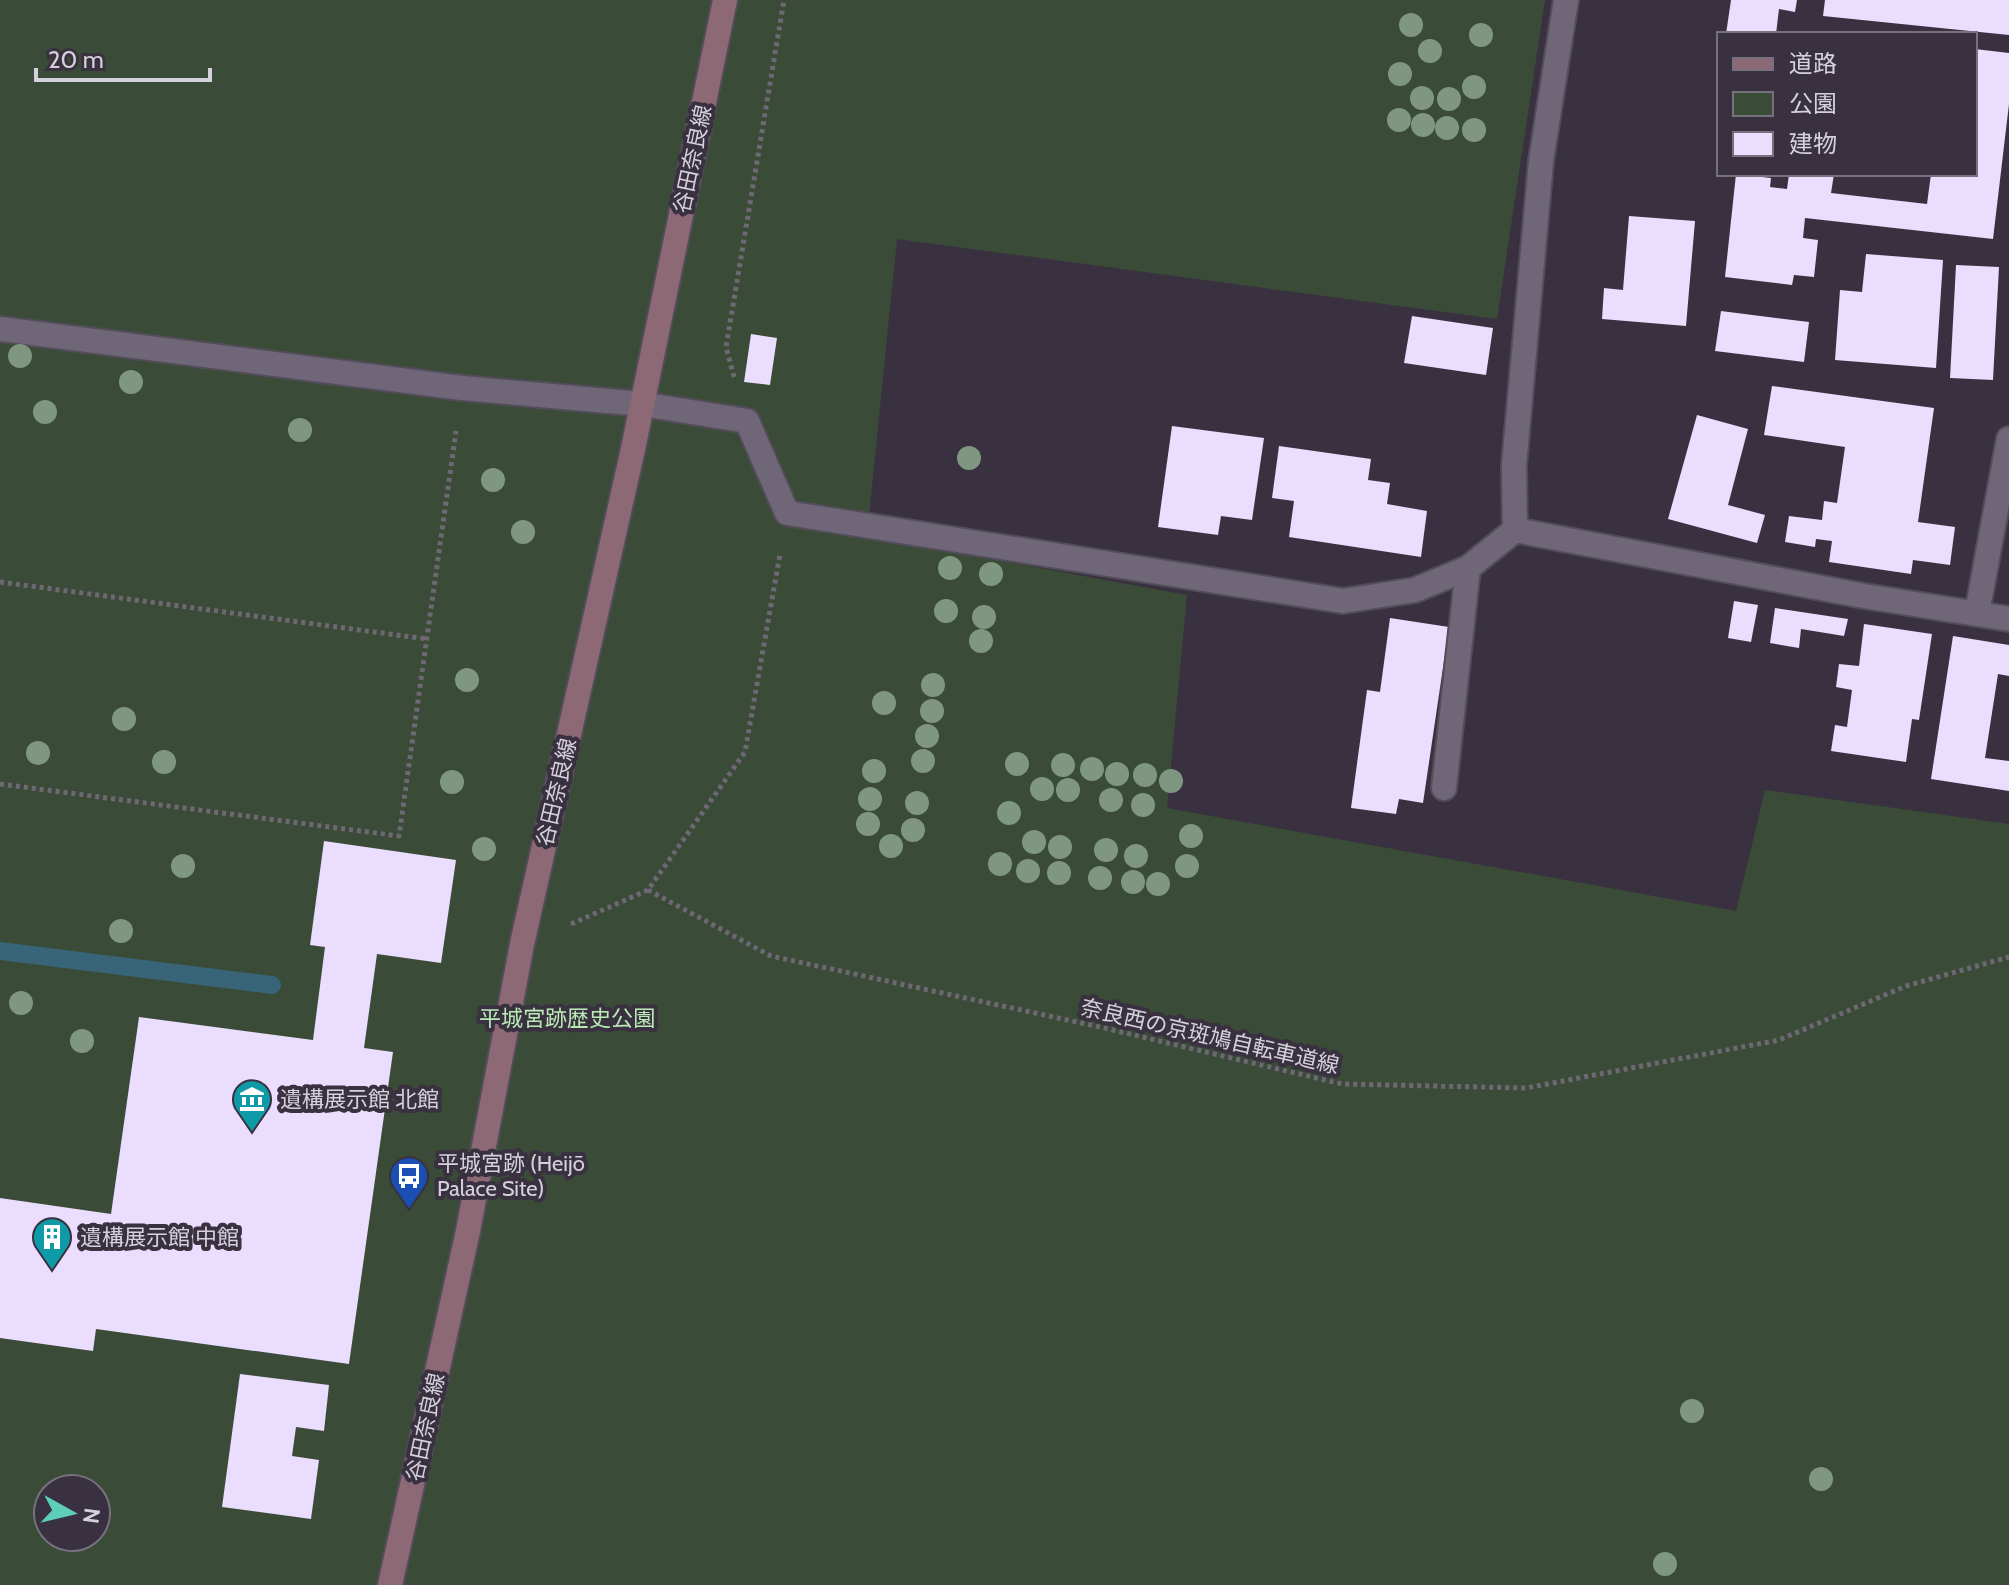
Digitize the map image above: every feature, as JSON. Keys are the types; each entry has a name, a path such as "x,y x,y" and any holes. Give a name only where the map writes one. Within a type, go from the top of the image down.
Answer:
{"main road":[{"name":"谷田奈良線","path":"390,1585 468,1231 522,944 642,404 725,0"}],"street":[{"path":"1515,530 1514,466 1541,161 1566,0"},
{"path":"0,329 462,388 642,404 747,421 787,513 1343,601 1415,590 1468,568 1515,530 1864,596 2009,619"},
{"path":"1977,613 2009,439"},
{"path":"1444,788 1468,568"}],"path":[{"path":"747,421 726,347 784,0"},
{"path":"0,784 399,836 462,388"},
{"path":"522,944 648,890 745,752 787,513"},
{"path":"0,582 427,639"},
{"name":"奈良西の京斑鳩自転車道線","path":"648,890 771,956 1100,1027 1342,1084 1526,1088 1571,1080 1779,1040 1906,986 2009,957"}],"green space":[{"name":"平城宮跡歴史公園","path":"0,0 1545,0 1497,319 897,239 867,536 1187,595 1167,808 1736,911 1765,790 2009,824 2009,1585 0,1585"}],"building":[{"path":"1731,0 1797,0 1795,12 1779,9 1776,32 1726,32"},
{"path":"1825,0 2009,0 2009,35 1823,16"},
{"path":"1977,49 2009,53 2009,104 1993,239 1805,218 1803,238 1818,240 1814,277 1794,275 1792,285 1725,277 1736,176 1771,178 1770,187 1787,189 1789,176 1834,176 1831,193 1927,204 1931,176 1977,176"},
{"path":"1629,216 1695,221 1686,326 1602,319 1604,288 1623,290"},
{"path":"1866,254 1943,260 1936,368 1835,360 1840,290 1862,292"},
{"path":"1956,265 1999,267 1993,380 1950,378"},
{"path":"1721,311 1809,322 1804,362 1715,351"},
{"path":"1412,316 1493,328 1486,375 1404,363"},
{"path":"751,334 777,338 770,385 744,382"},
{"path":"1772,386 1934,408 1918,522 1955,527 1950,565 1913,560 1911,574 1829,562 1832,541 1816,539 1815,547 1785,542 1789,516 1822,520 1824,501 1837,503 1845,447 1764,435"},
{"path":"1697,415 1748,429 1728,505 1765,515 1757,543 1668,519"},
{"path":"1172,426 1264,438 1252,520 1221,516 1218,535 1158,527"},
{"path":"1279,446 1371,459 1368,480 1390,483 1387,504 1427,511 1421,557 1289,537 1294,501 1272,498"},
{"path":"1734,601 1758,605 1751,642 1728,638"},
{"path":"1775,608 1848,619 1844,636 1801,629 1799,648 1770,643"},
{"path":"1390,618 1449,627 1423,803 1399,799 1396,814 1351,808 1367,690 1380,692"},
{"path":"1864,624 1932,634 1919,720 1912,719 1906,762 1831,751 1835,725 1847,727 1852,690 1836,687 1839,664 1859,666"},
{"path":"1953,636 2009,645 2009,676 1998,674 1985,758 2009,761 2009,791 1931,779"},
{"name":"遺構展示館 北館","path":"324,841 456,860 441,963 377,954 364,1048 393,1052 349,1364 96,1329 93,1351 0,1338 0,1198 111,1214 139,1017 313,1040 325,947 310,945"},
{"path":"240,1374 329,1385 324,1431 296,1427 292,1456 319,1460 311,1519 222,1507"}],"waterway":[{"path":"0,951 272,985"}],"place":[{"name":"遺構展示館 北館","path":"252,1133"},
{"name":"平城宮跡 (Heijō Palace Site)","path":"409,1210"},
{"name":"遺構展示館 中館","path":"52,1271"}]}
